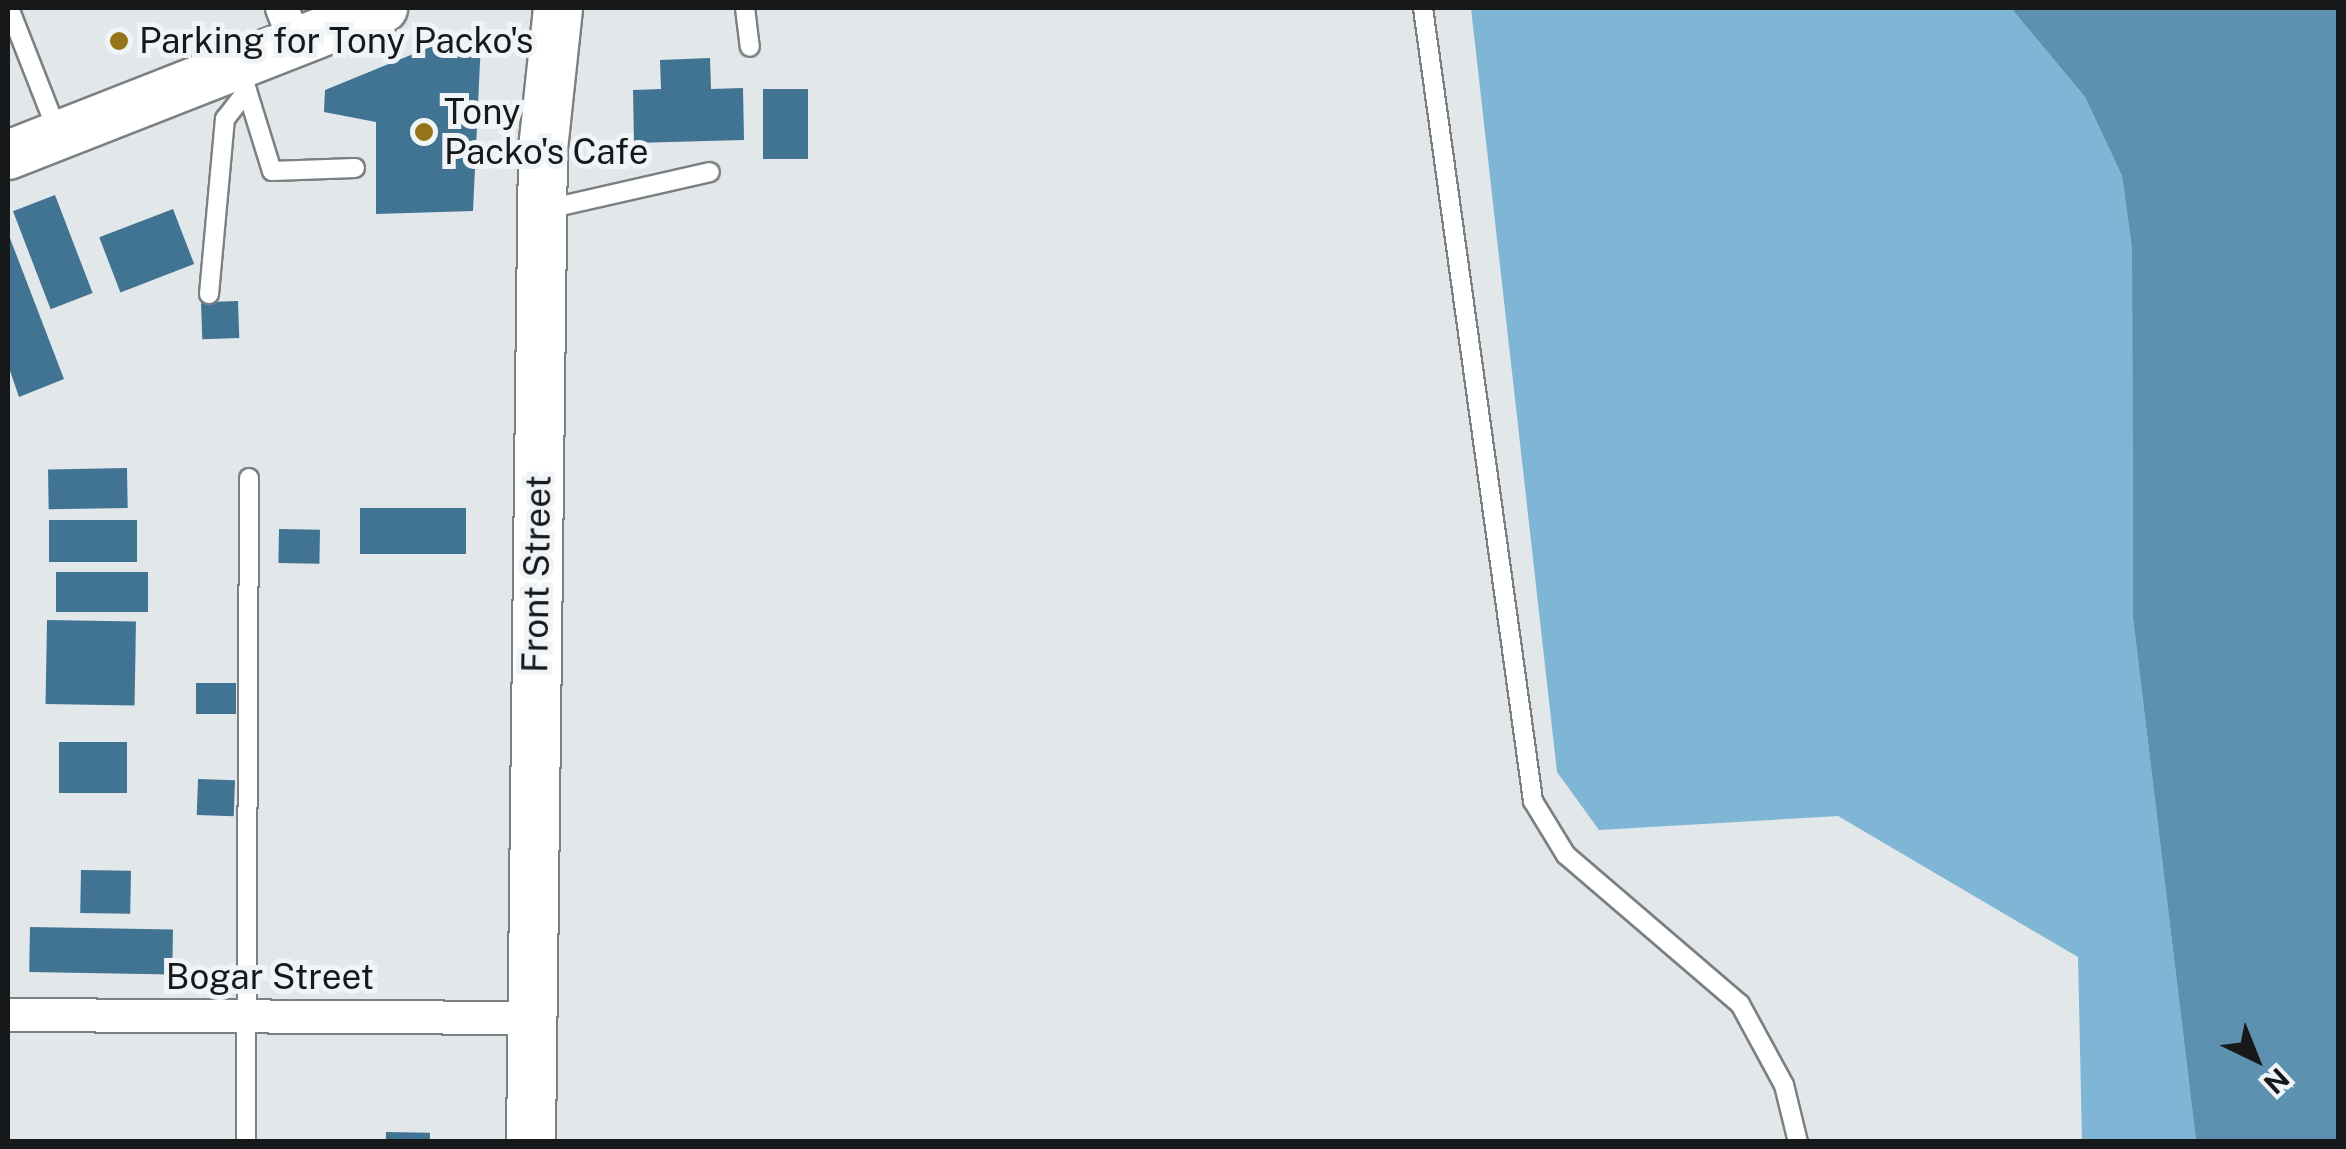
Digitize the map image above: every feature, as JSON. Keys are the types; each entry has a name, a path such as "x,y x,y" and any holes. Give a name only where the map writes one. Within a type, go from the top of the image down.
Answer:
{"street":[{"path":"8,155 58,135 242,77 288,25 383,8"},
{"name":"Front Street","path":"531,1142 542,210 558,8"},
{"name":"Bogar Street","path":"8,1015 532,1018"}],"lane":[{"path":"9,8 58,135"},
{"path":"745,8 750,47"},
{"path":"1424,8 1533,801 1566,855 1740,1004 1784,1085 1798,1142"},
{"path":"242,77 272,171 355,168"},
{"path":"209,294 225,119 242,77"},
{"path":"542,210 710,172"},
{"path":"246,1142 249,478"}],"shaded area":[{"path":"1471,8 2011,8 2085,97 2122,176 2132,249 2133,618 2196,1141 2082,1141 2078,957 1838,816 1599,830 1557,772"},
{"path":"2011,8 2338,8 2338,1141 2196,1141 2133,618 2132,249 2122,176 2085,97"}],"building":[{"path":"467,32 481,41 473,211 376,214 376,122 324,112 325,90"},
{"path":"710,58 711,89 743,88 744,140 634,143 633,90 661,89 660,60"},
{"path":"763,89 808,89 808,159 763,159"},
{"path":"55,195 93,293 51,309 13,211"},
{"path":"173,209 194,264 120,292 99,237"},
{"path":"8,233 64,379 19,397 8,365"},
{"path":"238,301 239,338 202,339 201,302"},
{"path":"127,468 128,508 49,509 48,469"},
{"path":"360,508 466,508 466,554 360,554"},
{"path":"49,520 137,520 137,562 49,562"},
{"path":"279,529 320,530 319,564 278,563"},
{"path":"56,572 148,572 148,612 56,612"},
{"path":"47,620 136,622 135,706 46,704"},
{"path":"196,683 236,683 236,714 196,714"},
{"path":"59,742 127,742 127,793 59,793"},
{"path":"198,779 235,780 234,816 197,815"},
{"path":"81,870 131,871 130,914 80,913"},
{"path":"30,927 173,929 172,974 29,972"},
{"path":"386,1132 430,1133 430,1142 386,1142"}],"place":[{"name":"Parking for Tony Packo's","path":"119,41"},
{"name":"Tony Packo's Cafe","path":"424,132"}]}
